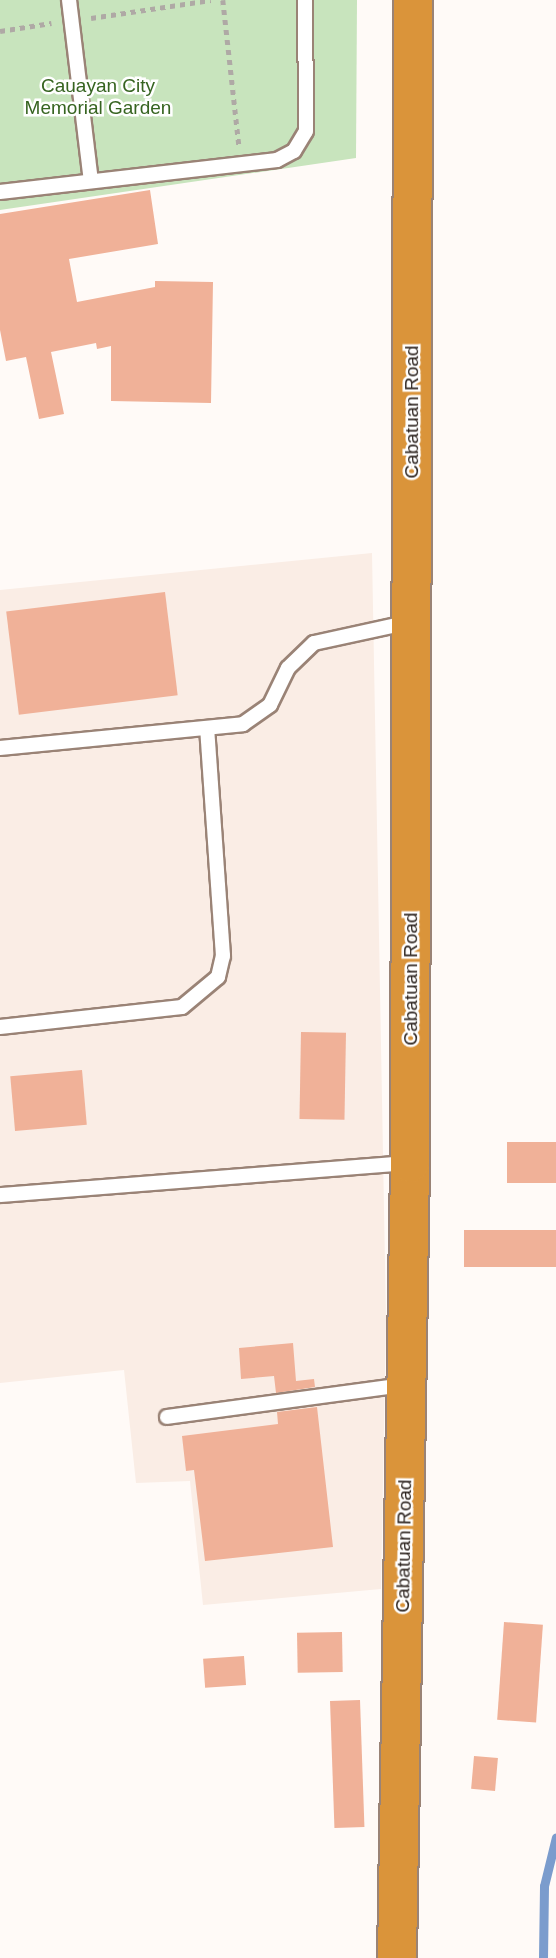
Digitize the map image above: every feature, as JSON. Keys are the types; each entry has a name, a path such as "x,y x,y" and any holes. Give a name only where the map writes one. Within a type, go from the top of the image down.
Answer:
{"highway":[{"name":"Cabatuan Road","path":"397,1958 410,1163 413,0"}],"lane":[{"path":"69,0 91,181"},
{"path":"0,192 241,164 285,155 306,131 305,0"},
{"path":"0,748 207,729 258,715 279,692 299,654 314,643 411,622"},
{"path":"0,1027 182,1007 218,977 223,956 207,729"},
{"path":"0,1195 410,1163"},
{"path":"167,1417 407,1385"}],"path":[{"path":"0,31 211,0"},
{"path":"223,0 241,164"}],"shaded area":[{"path":"372,553 386,1318 381,1589 203,1605 190,1481 136,1483 124,1370 0,1383 0,590"}],"green space":[{"name":"Cauayan City Memorial Garden","path":"0,0 357,0 356,158 0,210"}],"building":[{"path":"150,190 158,244 69,259 77,302 155,287 155,281 213,282 211,403 111,401 111,346 97,349 96,343 51,352 64,414 39,419 26,357 6,361 0,330 0,214"},
{"path":"165,592 178,695 19,715 6,611"},
{"path":"301,1032 346,1033 344,1120 299,1119"},
{"path":"82,1070 87,1125 15,1131 10,1076"},
{"path":"507,1142 556,1142 556,1183 507,1183"},
{"path":"464,1230 556,1230 556,1267 464,1267"},
{"path":"293,1343 296,1381 314,1379 315,1387 276,1393 274,1376 241,1379 239,1348"},
{"path":"317,1407 333,1547 205,1561 194,1470 186,1471 182,1436 278,1424 277,1412"},
{"path":"504,1622 543,1625 536,1722 497,1720"},
{"path":"342,1632 343,1672 298,1673 297,1633"},
{"path":"244,1656 246,1685 205,1688 203,1659"},
{"path":"360,1700 364,1827 334,1828 330,1701"},
{"path":"474,1756 498,1758 495,1791 471,1789"}],"waterway":[{"path":"543,1958 544,1886 556,1837"}]}
